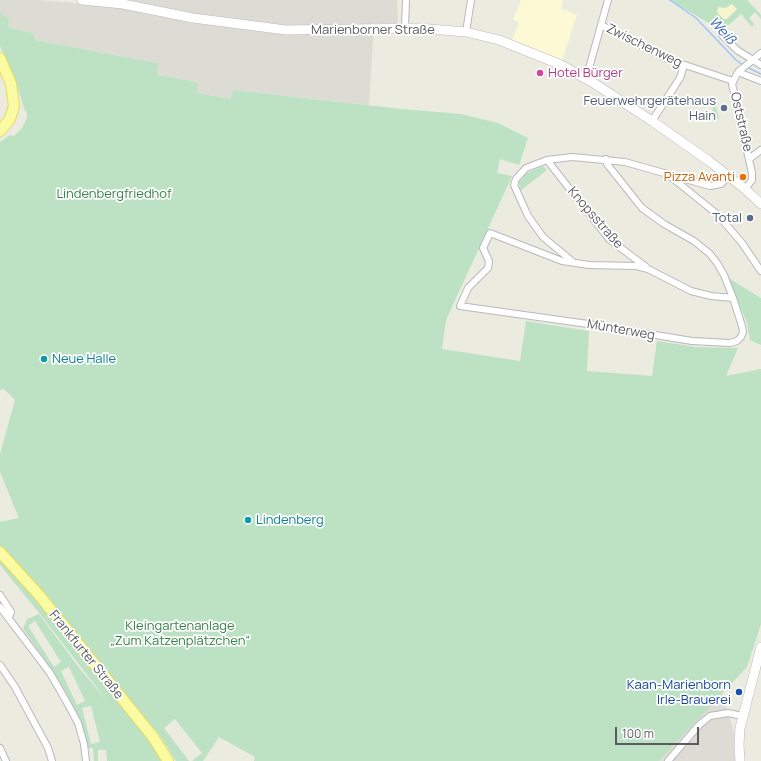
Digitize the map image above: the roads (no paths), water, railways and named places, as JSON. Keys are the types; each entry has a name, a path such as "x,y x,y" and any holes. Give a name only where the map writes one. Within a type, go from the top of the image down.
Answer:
{"main road":[{"name":"Marienborner Straße","path":"82,0 123,4 193,18 286,30 405,27 466,32 511,44 559,64 586,79 652,121 759,198"},
{"path":"0,58 11,84 14,106 10,119 0,131"},
{"name":"Frankfurter Straße","path":"0,552 38,595 153,737 168,761"},
{"path":"740,761 738,744 742,716 761,647"}],"street":[{"path":"405,27 406,0"},
{"path":"466,32 471,0"},
{"path":"586,79 608,0"},
{"name":"Zwischenweg","path":"601,25 667,59 733,81"},
{"path":"722,35 751,61 761,65"},
{"name":"Oststraße","path":"745,189 752,180 749,159 733,88 733,81 740,70 761,53"},
{"path":"652,121 680,78 684,65"},
{"path":"740,70 761,82"},
{"path":"749,159 761,150"},
{"path":"606,159 607,164 642,208 664,224 694,241 710,254 724,275 733,298 711,296 692,291 648,269 636,266 589,266 574,263 558,251 533,224 514,185 516,179 526,168 547,160 572,157 606,159 643,167 670,176 710,186 721,184 729,175"},
{"name":"Knopsstraße","path":"547,160 609,239 648,269"},
{"path":"670,176 717,214 742,243 761,270"},
{"name":"Münterweg","path":"574,263 562,261 490,233 483,248 489,260 488,268 468,288 460,306 580,323 692,342 724,343 737,341 743,332 733,298"},
{"path":"0,595 11,612 9,618"},
{"path":"0,607 50,673 65,699 78,723 84,744 86,761"},
{"path":"0,664 15,687 48,748 52,761"},
{"path":"668,761 699,725 710,716 728,713 742,716"},
{"path":"0,748 4,760"}],"waterway":[{"name":"Weiß","path":"670,0 696,18 736,60 743,65"},
{"name":"Weiß","path":"747,67 761,74"}],"place":[{"name":"Hotel Bürger","path":"540,73"},
{"name":"Feuerwehrgerätehaus Hain","path":"724,108"},
{"name":"Pizza Avanti","path":"743,177"},
{"name":"Total","path":"750,218"},
{"name":"Neue Halle","path":"44,359"},
{"name":"Lindenberg","path":"248,520"},
{"name":"Kaan-Marienborn Irle-Brauerei","path":"739,692"}],"park label":[{"name":"Lindenbergfriedhof","path":"114,194"},
{"name":"Kleingartenanlage „Zum Katzenplätzchen“","path":"180,634"}]}
